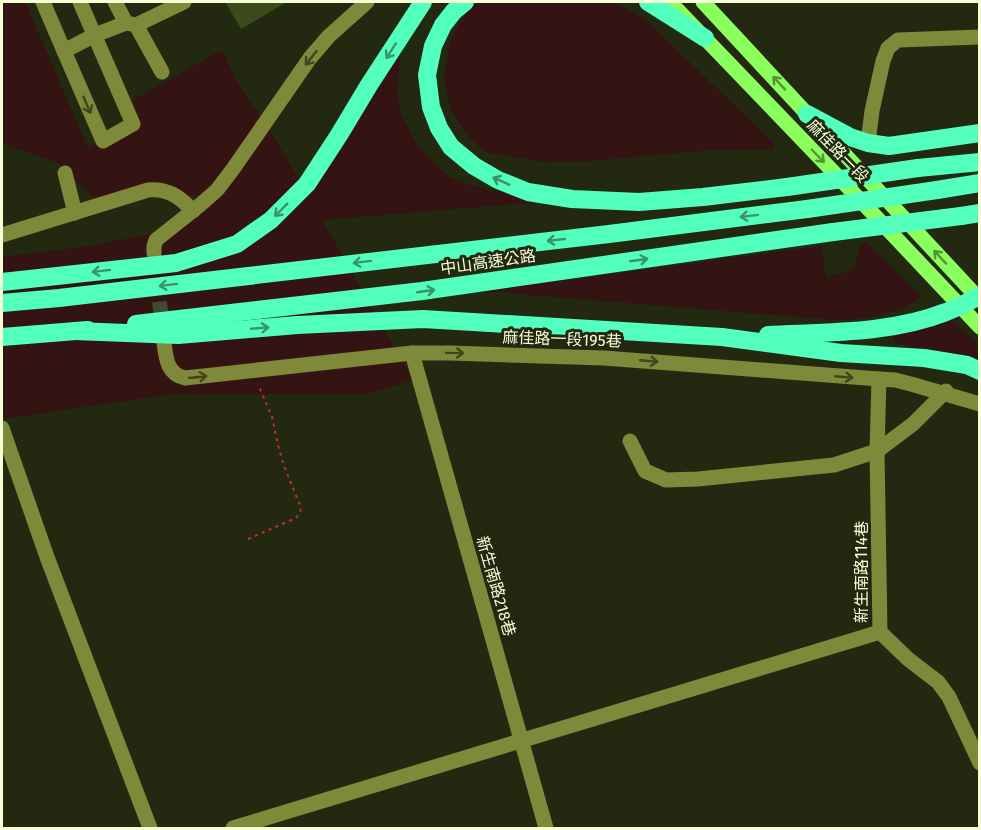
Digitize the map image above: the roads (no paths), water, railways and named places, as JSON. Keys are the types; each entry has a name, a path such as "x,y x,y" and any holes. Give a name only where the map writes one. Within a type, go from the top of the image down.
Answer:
{"highway":[{"path":"2,282 176,262 237,244 271,220 308,184 369,84 423,2"},
{"path":"465,2 443,25 433,46 427,75 431,107 439,128 452,147 474,166 498,180 528,192 572,199 639,202 703,197 918,168 980,162"},
{"path":"648,2 705,38"},
{"path":"807,114 850,137 889,146 980,133"},
{"name":"中山高速公路","path":"2,303 82,296 609,234 807,209 980,183"},
{"name":"中山高速公路","path":"2,337 75,331 422,291 833,232 970,215"},
{"path":"722,337 848,332 878,328 947,312 979,298"},
{"path":"75,331 178,335 297,325 423,319 722,337 841,353 924,358 967,365 980,371"}],"main road":[{"name":"麻佳路一段","path":"670,2 980,327"},
{"name":"麻佳路一段","path":"703,2 979,298"}],"lane":[{"path":"43,2 103,141 132,124 80,2"},
{"path":"115,2 162,72"},
{"path":"64,51 95,35 131,24 184,2"},
{"path":"154,253 153,246 156,240 207,200 225,180 319,47 367,2"},
{"path":"868,143 872,111 888,48 898,40 980,37"},
{"path":"65,173 75,213"},
{"path":"2,236 155,189 177,196 193,211"},
{"name":"麻佳路一段195巷","path":"164,342 170,368 175,375 185,378 412,353 604,358 895,380 980,404"},
{"name":"新生南路218巷","path":"412,353 546,828"},
{"name":"新生南路114巷","path":"879,379 877,451 880,632 908,659 938,682 949,697 980,763"},
{"path":"630,441 645,471 666,480 698,479 834,465 877,451 913,424 946,391"},
{"path":"2,428 47,557 150,828"},
{"path":"233,828 880,632"}],"tunnel":[{"path":"154,256 163,331"}]}
